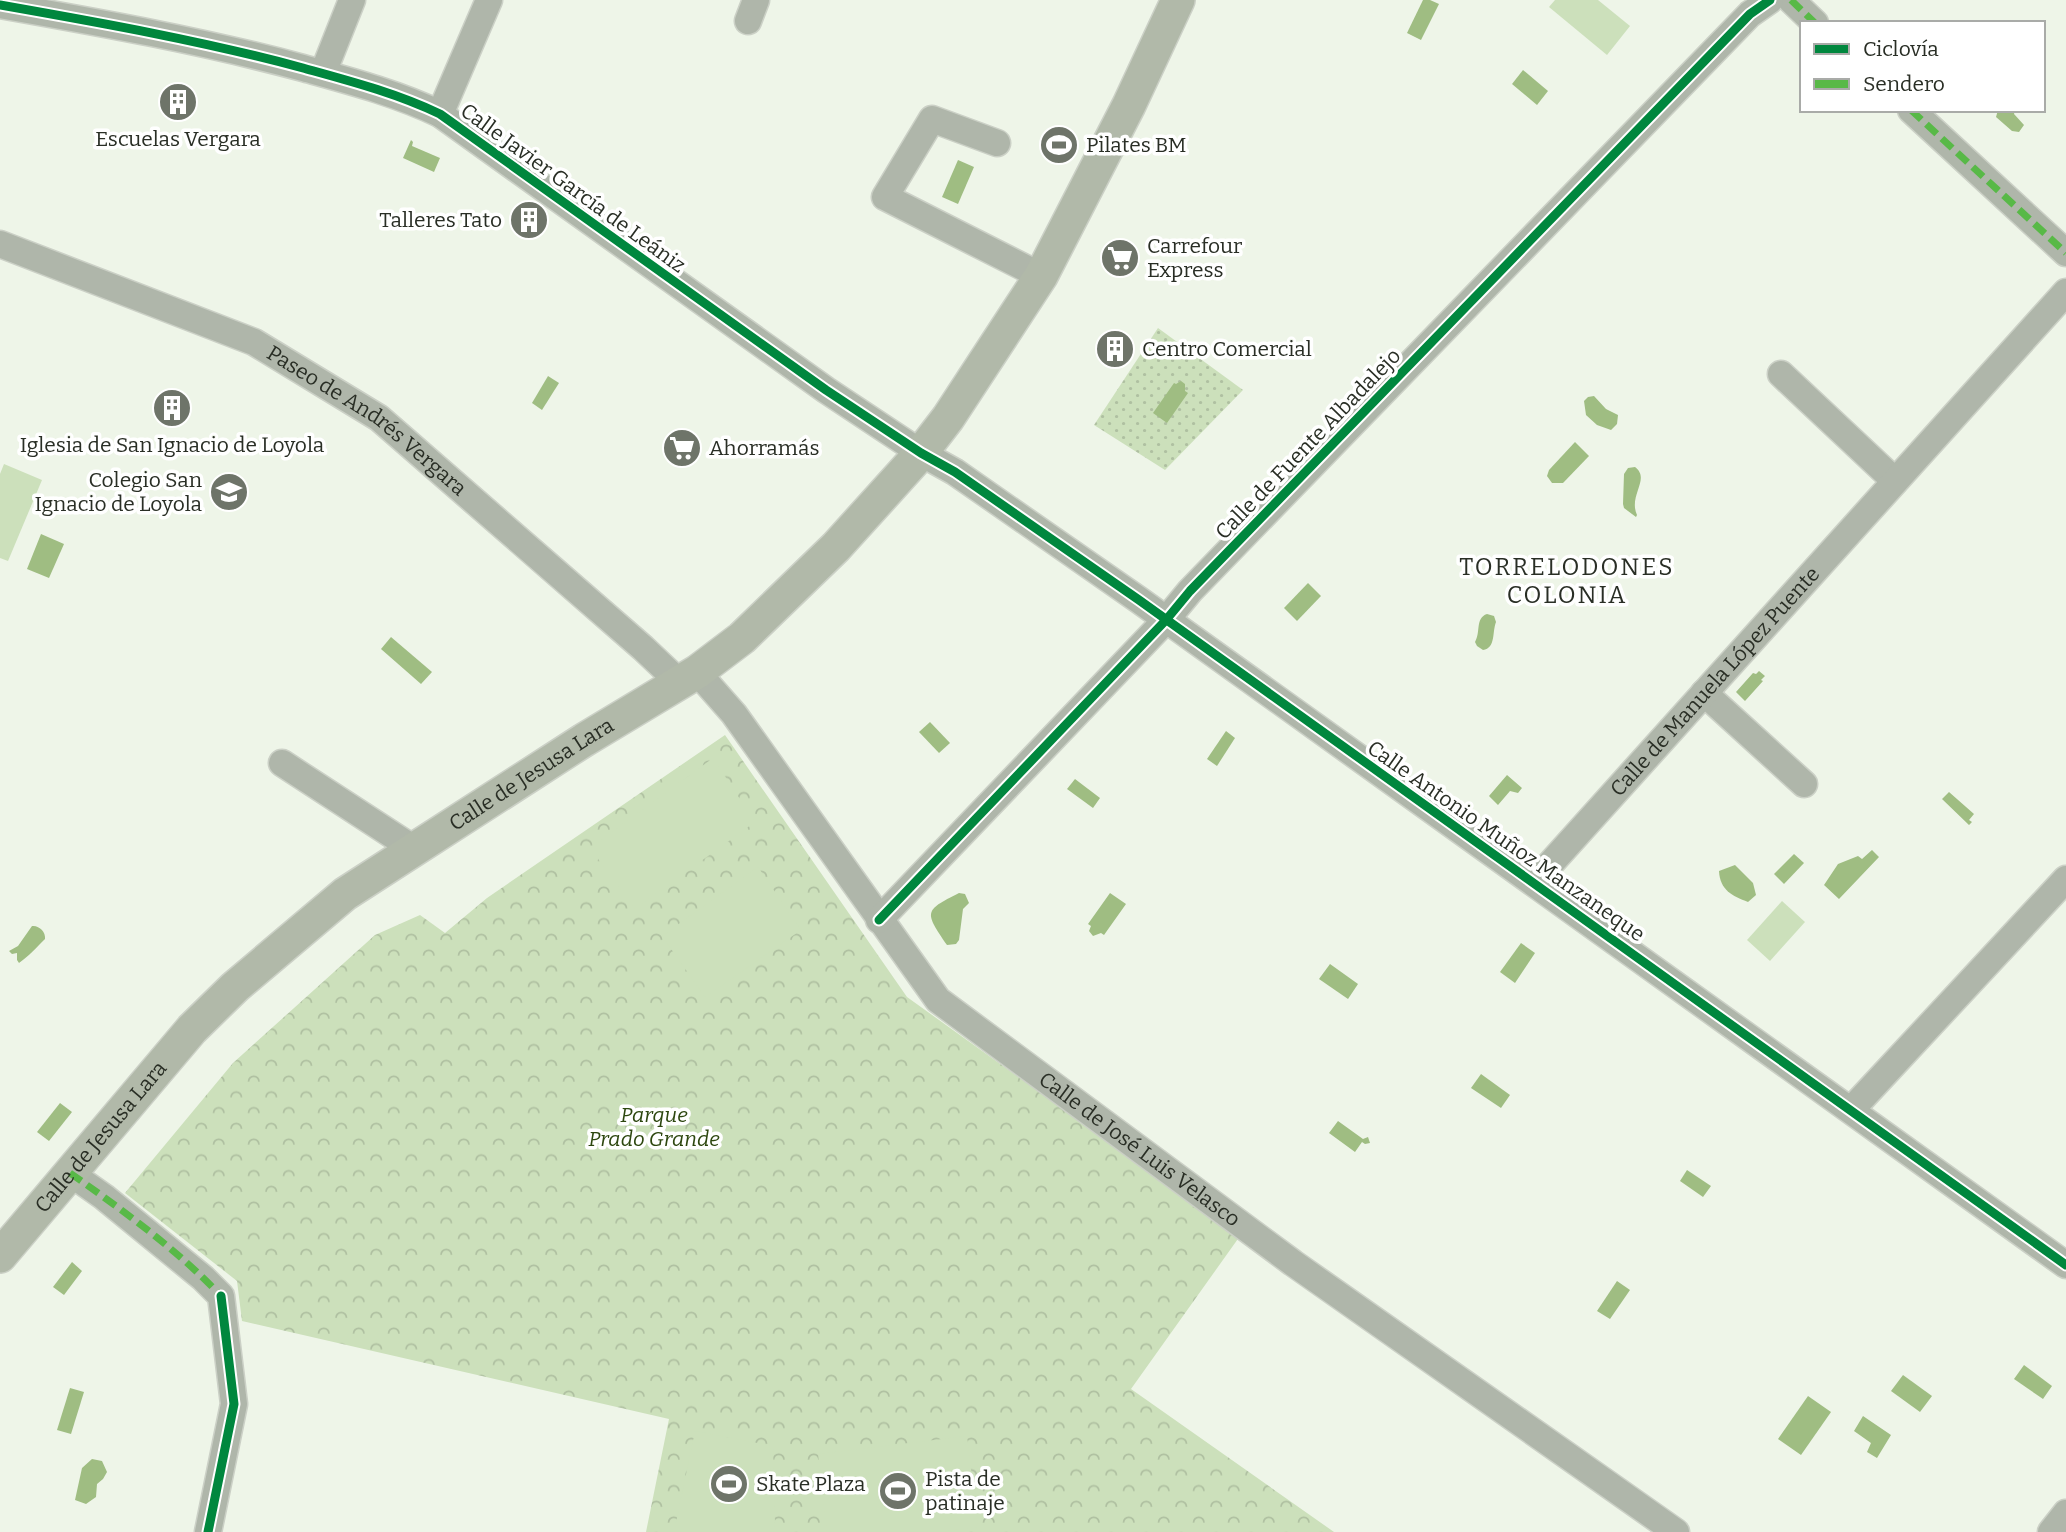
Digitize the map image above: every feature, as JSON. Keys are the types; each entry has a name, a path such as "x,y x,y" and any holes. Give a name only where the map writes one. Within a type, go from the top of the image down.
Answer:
{"main road":[{"name":"Calle de Jesusa Lara","path":"0,1256 192,1029 235,987 345,894 688,677 742,638 836,547 948,418 1041,276 1129,106 1178,0"}],"street":[{"path":"323,73 352,0"},
{"path":"440,114 489,0"},
{"name":"Calle de Fuente Albadalejo","path":"879,920 1166,620 1190,591 1740,24 1770,0"},
{"path":"1791,0 1813,21"},
{"name":"Calle Javier García de Leániz","path":"0,5 164,34 323,73 406,98 440,114 826,390 920,453"},
{"path":"1913,112 2066,253"},
{"path":"997,143 932,119 885,198 1041,276"},
{"name":"Paseo de Andrés Vergara","path":"0,244 254,342 379,418 643,648 688,677"},
{"name":"Calle de Manuela López Puente","path":"1534,882 2066,292"},
{"path":"1782,374 1895,481"},
{"name":"Calle Antonio Muñoz Manzaneque","path":"920,453 955,472 1166,620 2066,1265"},
{"name":"Calle de José Luis Velasco","path":"688,677 734,714 938,1000 1293,1263 1676,1532"},
{"path":"1704,693 1804,784"},
{"path":"282,763 414,849"},
{"path":"1851,1110 2066,879"},
{"path":"69,1173 104,1197 203,1278 221,1296 234,1404 211,1531"}],"green space":[{"path":"1555,0 1598,0 1630,26 1607,55 1549,7"},
{"path":"1158,328 1243,390 1165,470 1094,425"},
{"path":"4,464 42,480 8,561 0,558 0,474"},
{"name":"Parque Prado Grande","path":"725,735 907,997 1240,1236 1131,1389 1334,1532 646,1532 669,1419 242,1321 237,1281 125,1193 233,1063 375,935 420,915 445,933 487,898"},
{"path":"713,758 755,822 635,909 590,848"},
{"path":"758,867 801,930 705,997 662,936"},
{"path":"1782,901 1805,922 1770,961 1747,940"},
{"name":"Skate Plaza","path":"695,1431 773,1446 773,1532 674,1532"},
{"name":"Pista de patinaje","path":"967,1436 978,1527 940,1532 827,1532 818,1454"}],"shaded area":[{"path":"1423,0 1439,4 1421,40 1407,33"},
{"path":"1523,70 1548,91 1537,105 1512,84"},
{"path":"1997,112 2014,112 2024,125 2019,132 2012,131 1996,117"},
{"path":"411,140 412,146 440,158 434,172 403,158"},
{"path":"958,160 974,167 958,204 942,197"},
{"path":"548,376 559,383 542,410 532,403"},
{"path":"1181,381 1188,393 1167,423 1153,413 1174,383"},
{"path":"1594,396 1606,409 1618,415 1617,424 1611,430 1597,425 1586,415 1584,401"},
{"path":"1575,442 1589,456 1563,483 1552,483 1547,476 1549,470"},
{"path":"1635,467 1641,477 1635,501 1636,517 1624,508 1623,504 1624,474 1628,468"},
{"path":"41,534 64,544 49,578 27,569"},
{"path":"1308,583 1321,596 1297,621 1284,608"},
{"path":"1487,614 1494,616 1496,622 1492,643 1483,650 1475,642 1481,619"},
{"path":"391,637 432,672 421,684 381,649"},
{"path":"1759,671 1765,676 1761,680 1763,681 1745,701 1736,692 1753,673"},
{"path":"930,722 950,743 939,753 919,732"},
{"path":"1226,731 1235,738 1217,766 1207,759"},
{"path":"1507,775 1522,788 1518,793 1510,791 1498,805 1489,796"},
{"path":"1075,779 1100,798 1093,808 1067,789"},
{"path":"1949,792 1974,814 1969,825 1942,799"},
{"path":"1872,850 1879,857 1839,899 1824,885 1838,864 1858,856 1862,859"},
{"path":"1794,854 1804,863 1784,884 1774,874"},
{"path":"1735,865 1753,883 1756,895 1748,902 1732,895 1724,888 1720,878 1719,871"},
{"path":"959,893 965,894 969,903 963,909 959,940 956,944 947,945 931,913 939,904"},
{"path":"1110,893 1126,904 1104,935 1101,933 1093,936 1088,924"},
{"path":"32,926 42,930 45,939 19,963 17,953 12,954 9,951 18,946"},
{"path":"1521,943 1535,953 1515,983 1500,972"},
{"path":"1330,964 1358,984 1348,999 1319,979"},
{"path":"1481,1074 1510,1095 1501,1108 1471,1088"},
{"path":"60,1103 72,1112 49,1141 37,1132"},
{"path":"1338,1121 1363,1139 1368,1137 1370,1143 1362,1142 1355,1152 1329,1133"},
{"path":"1687,1170 1711,1186 1703,1197 1680,1181"},
{"path":"72,1262 82,1271 64,1295 53,1287"},
{"path":"1617,1281 1630,1290 1610,1319 1597,1311"},
{"path":"2024,1365 2052,1386 2043,1399 2014,1379"},
{"path":"1903,1375 1932,1396 1920,1412 1891,1391"},
{"path":"70,1388 84,1392 71,1434 57,1430"},
{"path":"1808,1396 1831,1412 1801,1455 1778,1439"},
{"path":"1863,1416 1891,1435 1877,1458 1867,1452 1871,1443 1854,1431"},
{"path":"92,1459 102,1461 107,1472 97,1484 96,1497 86,1504 75,1500 82,1468"}],"marked path":[{"path":"1791,0 1813,21"},
{"path":"1913,112 2066,253"},
{"path":"70,1173 168,1246 221,1296 221,1300"}],"cycle path":[{"path":"879,920 1166,620 1190,591 1750,14 1770,0"},
{"path":"0,5 152,33 265,58 373,88 440,114 826,390 921,453 955,472 1139,600 2066,1265"},
{"path":"208,1532 234,1404 221,1296"}],"place":[{"name":"Escuelas Vergara","path":"178,102"},
{"name":"Pilates BM","path":"1059,145"},
{"name":"Talleres Tato","path":"529,220"},
{"name":"Carrefour Express","path":"1120,258"},
{"name":"Centro Comercial","path":"1115,349"},
{"name":"Iglesia de San Ignacio de Loyola","path":"172,408"},
{"name":"Ahorramás","path":"682,448"},
{"name":"Colegio San Ignacio de Loyola","path":"229,492"},
{"name":"Skate Plaza","path":"729,1484"},
{"name":"Pista de patinaje","path":"898,1491"}],"district":[{"name":"TORRELODONES COLONIA","path":"1567,581"}]}
